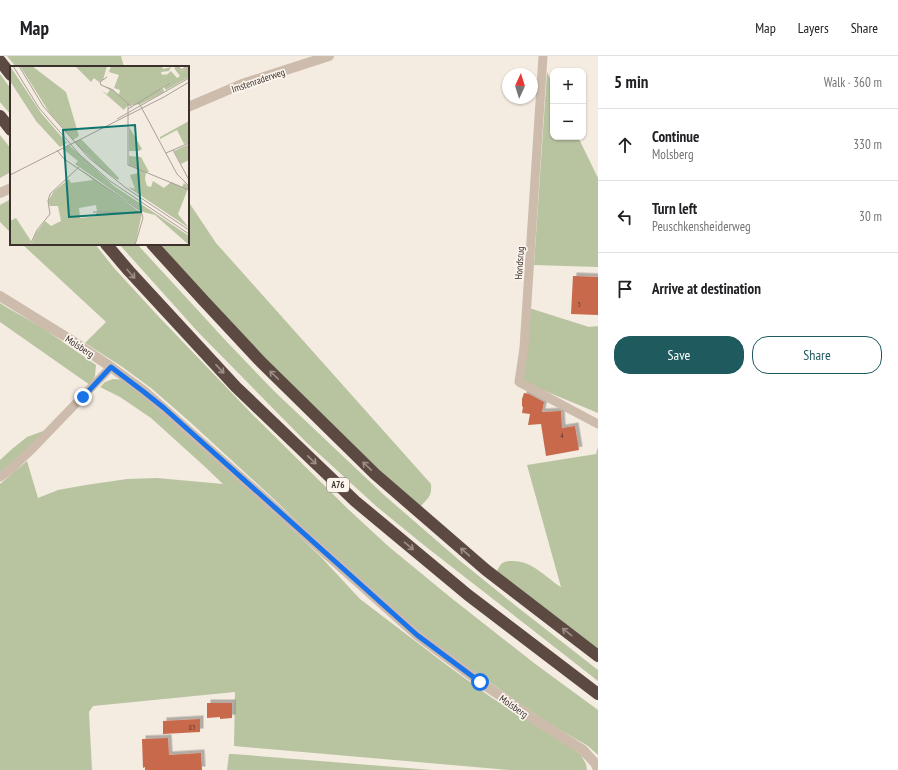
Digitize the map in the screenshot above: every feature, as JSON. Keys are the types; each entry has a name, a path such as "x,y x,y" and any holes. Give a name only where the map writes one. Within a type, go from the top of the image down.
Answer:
{"highway":[{"path":"0,61 10,74"},
{"path":"0,116 10,129"},
{"name":"A76","path":"107,245 236,387 355,501 468,595 598,694"},
{"path":"153,245 260,362 375,474 486,570 598,656"}],"street":[{"name":"Imstenraderweg","path":"189,107 242,84 329,56"},
{"name":"Hondsrug","path":"543,56 524,348 519,382 598,424"},
{"path":"0,193 10,188"},
{"name":"Molsberg","path":"0,296 71,340 111,367 144,392 164,408 417,635 480,682 583,750 598,769"},
{"path":"0,477 11,469 34,447 111,367"}],"green space":[{"path":"7,56 121,56 124,66 15,66"},
{"path":"547,72 550,78 550,140 579,140 598,178 598,267 534,265"},
{"path":"0,74 10,88 10,114 0,102"},
{"path":"0,135 10,148 10,173 0,178"},
{"path":"10,200 10,232 0,222 0,205"},
{"path":"189,202 216,243 431,484 430,495 420,507 364,456 270,366 161,245 189,245"},
{"path":"23,245 96,245 114,268 159,317 251,413 348,509 388,546 450,597 534,663 598,710 598,755 588,746 548,723 427,639 332,555 277,502 151,388 121,366 85,343 106,322"},
{"path":"120,245 138,245 274,391 384,495 459,560 598,670 598,681 376,506 306,442 198,332"},
{"path":"0,303 43,328 96,365 95,376 90,385 0,322"},
{"path":"526,307 589,327 598,326 598,413 521,381"},
{"path":"113,379 126,380 264,503 321,557 360,599 492,698 558,737 581,755 586,764 587,770 509,770 234,746 235,692 93,706 89,712 92,770 0,770 0,484 27,461 38,498 58,490 127,479 157,478 223,484 151,418 120,397 100,387 105,382"},
{"path":"46,430 20,456 0,472 0,460 12,449 27,437"},
{"path":"598,447 598,649 497,571 504,562 519,561 532,566 561,587 527,465 596,454"},
{"path":"229,754 233,754 432,770 227,770"}],"building":[{"path":"573,276 598,277 598,315 571,314"},
{"path":"524,393 544,402 542,412 561,411 562,428 575,426 579,450 546,456 541,424 528,425 530,414 522,413 522,399"},
{"path":"207,703 232,703 232,718 207,718"},
{"path":"200,719 200,732 163,734 163,721"},
{"path":"168,738 169,755 201,753 202,770 145,770 145,767 143,768 142,739"}],"route":[{"path":"83,397 111,367 126,377 164,408 417,635 480,682"}]}
